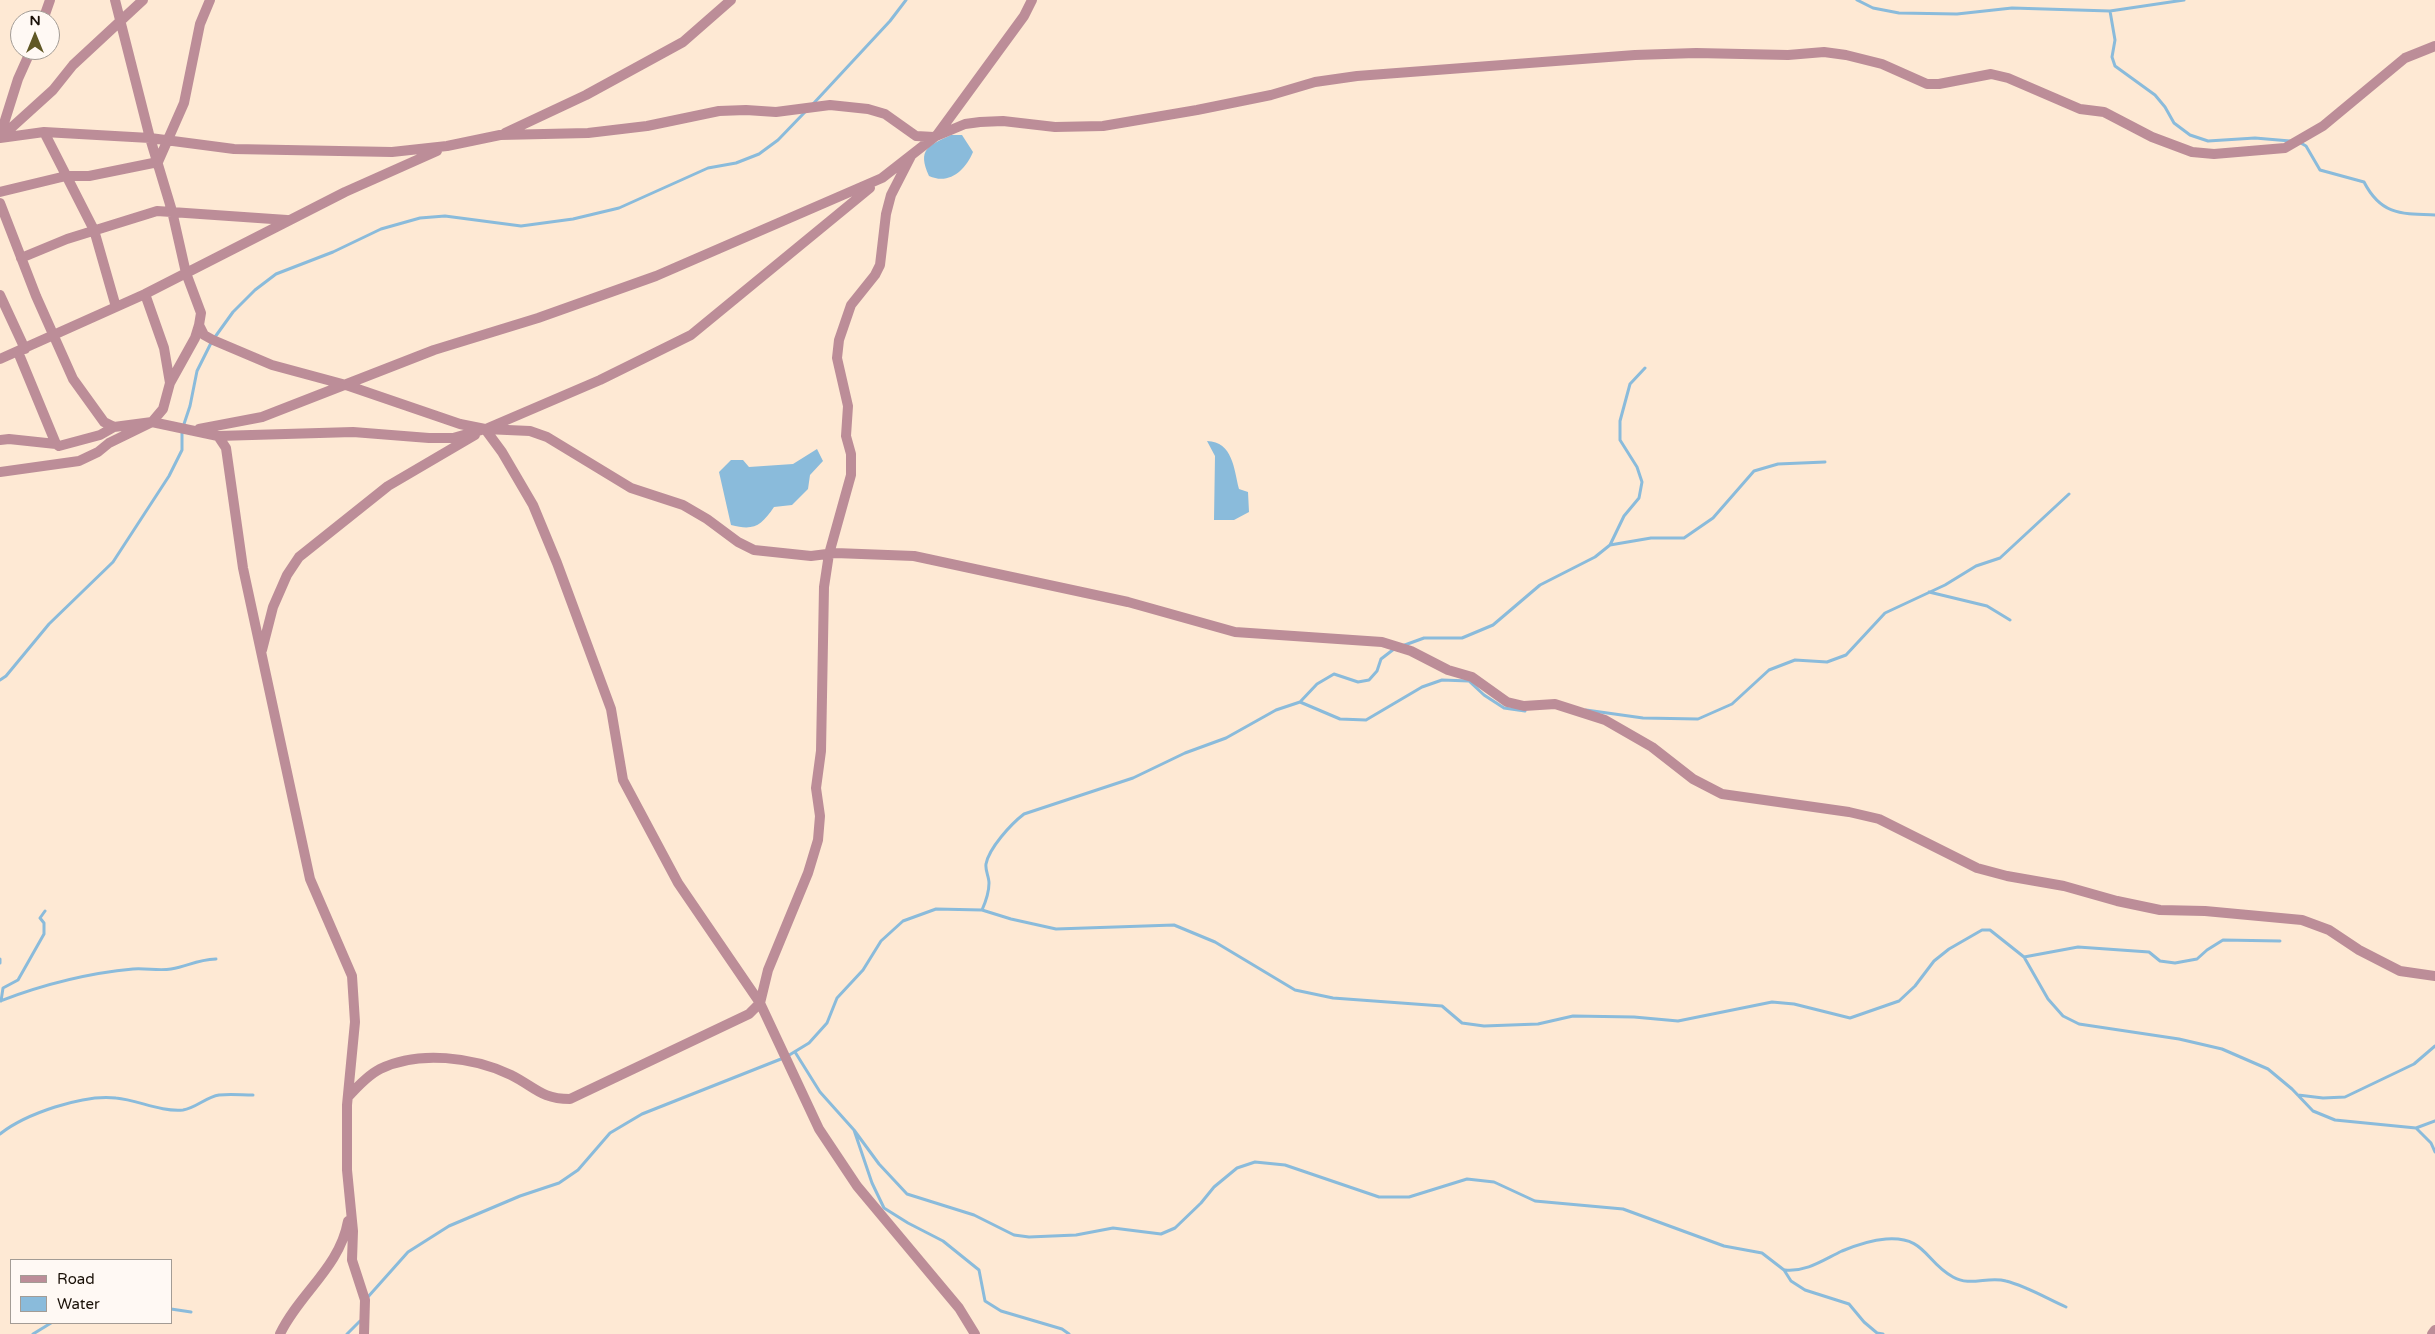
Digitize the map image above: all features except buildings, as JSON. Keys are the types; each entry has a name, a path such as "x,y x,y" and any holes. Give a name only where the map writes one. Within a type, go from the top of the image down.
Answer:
{"street":[{"path":"0,472 80,461 98,452 110,443 152,422 163,410 170,383 195,338 199,325 200,313 186,273 172,211 150,138 115,0"},
{"path":"0,138 53,90 73,66 143,0"},
{"path":"158,162 184,103 200,24 210,0"},
{"path":"500,135 586,95 684,42 731,0"},
{"path":"262,654 273,607 288,575 299,558 388,486 485,429 530,408 600,380 691,335 934,137 962,103 1024,16 1032,0"},
{"path":"0,138 44,132 150,138 234,149 392,152 447,146 500,135 588,133 647,126 719,111 776,112 830,105 868,109 885,114 916,136 934,137 965,124 980,122 1003,121 1055,127 1103,126 1197,110 1271,95 1315,82 1357,76 1635,55 1696,53 1788,55 1824,52 1846,55 1882,64 1927,84 1939,84 1991,74 2008,78 2080,109 2104,112 2152,137 2192,152 2214,154 2285,148 2323,126 2405,58 2435,46"},
{"path":"0,138 18,79 27,60"},
{"path":"44,132 94,230 116,307"},
{"path":"0,359 145,294 345,192 447,146"},
{"path":"348,1097 380,1069 409,1061 446,1058 470,1060 490,1066 512,1075 543,1095 556,1099 570,1099 749,1014 760,1003 768,970 808,873 818,840 820,816 816,788 821,750 824,586 829,554 851,475 851,454 846,436 848,406 837,358 839,340 851,305 880,265 888,205 911,156"},
{"path":"0,192 66,176 90,176 158,162"},
{"path":"192,431 262,417 434,350 538,318 656,276 882,178"},
{"path":"0,203 21,258 73,379 104,422 114,427"},
{"path":"21,258 94,230 156,211 288,220"},
{"path":"145,294 164,348 170,383"},
{"path":"0,296 56,444"},
{"path":"199,325 204,335 213,340 272,365 346,385 460,424 485,429 530,431 547,437 631,488 683,505 707,519 738,542 754,550 811,556 829,554 914,556 1128,602 1235,632 1382,642 1411,650 1448,670 1472,677 1507,702 1524,706 1554,704 1605,720 1652,747 1693,779 1722,794 1849,812 1879,819 1977,868 2007,876 2064,886 2117,901 2160,910 2205,911 2302,920 2329,930 2359,950 2400,971 2435,976"},
{"path":"0,440 10,439 56,444 59,446 100,435 114,427 152,422 218,436 353,432 453,438 485,429"},
{"path":"485,429 502,452 532,505 557,563 611,709 623,780 678,883 760,1003 819,1129 857,1186 959,1308 974,1334"},
{"path":"98,452 100,435"},
{"path":"218,436 226,448 243,568 310,879 352,976 355,1022 348,1097 347,1170 353,1231 352,1260 365,1300 364,1334"},
{"path":"280,1334 287,1318 324,1274 345,1237 350,1209"},
{"path":"2432,1334 2435,1330"}],"water":[{"path":"951,135 962,135 973,152 970,159 961,170 950,177 943,179 929,176 924,160 927,150 936,142"},
{"path":"1207,441 1222,446 1227,451 1234,465 1239,489 1248,492 1249,512 1234,520 1214,520 1215,456"},
{"path":"817,449 823,461 810,475 808,489 792,505 774,507 761,523 751,527 731,525 719,472 731,460 743,460 749,467 793,464"}],"waterway":[{"path":"813,104 890,21 906,0"},
{"path":"1857,0 1873,8 1899,13 1957,14 2012,8 2110,11 2184,0"},
{"path":"2110,11 2115,40 2112,57 2115,66 2155,95 2165,107 2174,123 2190,135 2208,141 2255,138 2290,141"},
{"path":"215,337 233,312 255,290 276,274 333,252 381,229 420,218 445,216 521,226 573,219 619,208 708,168 736,163 759,154 778,140 805,112"},
{"path":"2299,142 2306,146 2320,170 2364,182 2377,201 2385,207 2402,213 2435,215"},
{"path":"0,680 6,676 49,624 113,562 169,476 182,450 182,430 190,406 197,371 211,343"},
{"path":"1610,545 1624,516 1639,498 1642,482 1637,467 1620,440 1620,421 1630,384 1645,368"},
{"path":"1402,646 1424,638 1462,638 1493,625 1540,585 1595,557 1610,545 1651,538 1684,538 1713,518 1754,471 1778,464 1825,462"},
{"path":"1586,710 1643,718 1698,719 1732,704 1769,670 1795,660 1827,662 1846,655 1885,613 1945,585 1976,566 2000,558 2069,494"},
{"path":"1929,592 1987,606 2010,620"},
{"path":"1300,702 1317,684 1334,674 1358,682 1369,680 1377,671 1381,659 1394,649"},
{"path":"982,910 986,900 989,881 986,864 991,851 1001,837 1024,814 1133,778 1185,753 1226,738 1276,710 1300,702 1340,719 1366,720 1422,687 1442,680 1469,681 1484,695 1504,708 1525,711"},
{"path":"367,1298 408,1252 449,1226 520,1196 559,1183 578,1170 610,1133 642,1114 786,1057 809,1043 827,1023 837,998 863,970 881,941 903,921 936,909 982,910 1011,919 1056,929 1174,925 1215,942 1295,990 1333,998 1442,1006 1462,1023 1484,1026 1538,1024 1573,1016 1634,1017 1678,1021 1772,1002 1794,1004 1850,1018 1899,1001 1915,986 1934,961 1949,949 1982,930 1990,930 2024,957 2048,999 2063,1016 2079,1024 2179,1039 2222,1049 2268,1069 2292,1089 2313,1111 2335,1120 2416,1128 2431,1143 2435,1152"},
{"path":"1,1001 3,988 18,980 44,934 44,923 40,918 45,911"},
{"path":"2024,957 2078,947 2149,952 2160,961 2175,963 2197,959 2223,940 2280,941"},
{"path":"0,1001 49,985 83,977 133,969 171,969 216,959"},
{"path":"2298,1095 2323,1098 2345,1097 2414,1064 2435,1046"},
{"path":"795,1052 820,1092 854,1130 872,1183 884,1208 943,1241 979,1270 985,1301 1001,1311 1062,1329 1069,1334"},
{"path":"0,1134 24,1119 55,1107 87,1099 116,1098 157,1108 183,1110 219,1095 253,1095"},
{"path":"2416,1128 2435,1121"},
{"path":"854,1130 879,1164 907,1194 974,1215 1014,1235 1029,1237 1076,1235 1113,1228 1161,1234 1175,1228 1201,1203 1214,1187 1237,1168 1255,1162 1285,1165 1379,1197 1409,1197 1467,1179 1494,1182 1535,1201 1623,1209 1724,1246 1762,1253 1784,1270 1791,1281 1805,1290 1849,1304 1864,1322 1877,1333 1883,1334"},
{"path":"1785,1270 1808,1267 1842,1251 1864,1244 1886,1239 1899,1239 1917,1246 1944,1271 1959,1280 1999,1280 2014,1283 2066,1307"},
{"path":"172,1309 191,1312"},
{"path":"347,1334 360,1321"},
{"path":"33,1334 49,1324"}]}
